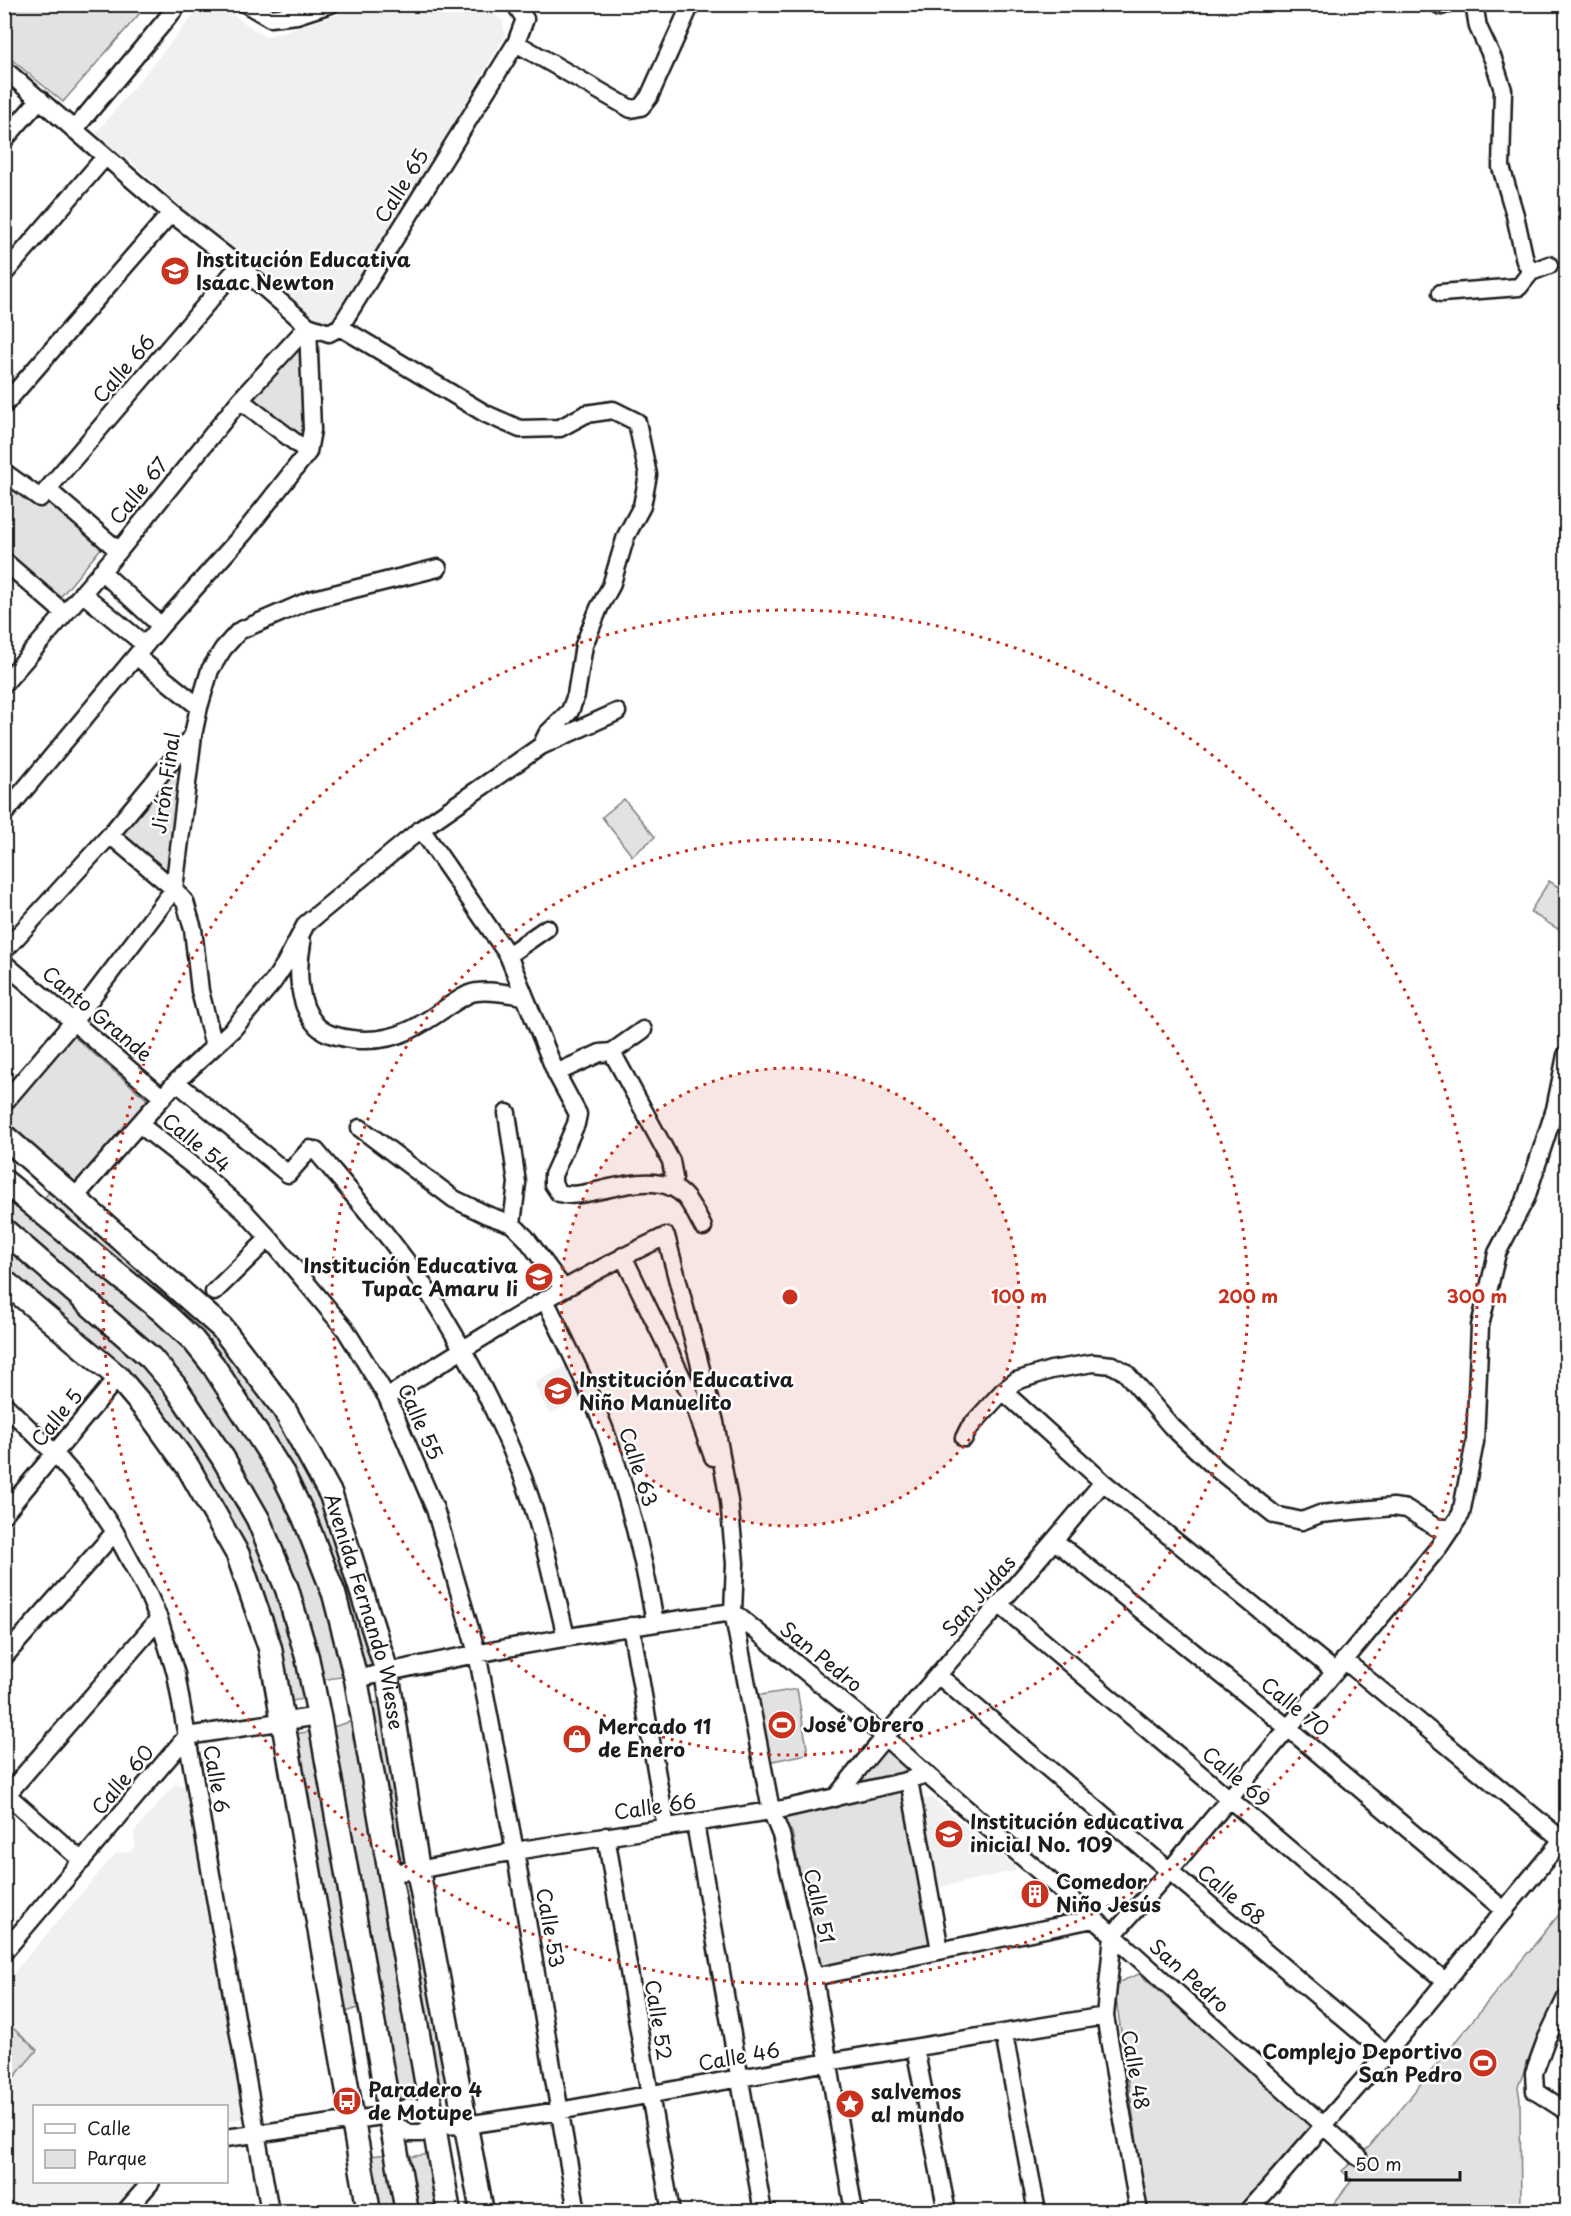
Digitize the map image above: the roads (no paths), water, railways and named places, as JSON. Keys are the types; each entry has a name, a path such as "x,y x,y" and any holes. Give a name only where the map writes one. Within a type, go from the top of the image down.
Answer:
{"main road":[{"name":"Avenida Fernando Wiesse","path":"4,1136 222,1328 284,1409 331,1495 387,1672 418,1870 482,2211"},
{"name":"Avenida Fernando Wiesse","path":"4,1181 194,1340 213,1365 283,1474 304,1517 334,1594 356,1679 449,2211"},
{"path":"4,1230 151,1358 175,1386 223,1458 258,1519 287,1589 307,1657 319,1716 407,2211"},
{"path":"4,1281 118,1377 152,1417 188,1467 238,1555 270,1648 369,2211"}],"street":[{"path":"74,130 179,4"},
{"path":"246,4 270,18 297,15 331,4"},
{"name":"Calle 65","path":"340,327 516,43 525,19 514,4"},
{"path":"516,43 631,109 641,107 649,97 690,4"},
{"path":"1438,4 1447,4"},
{"path":"1474,4 1478,27 1493,59 1503,90 1502,167 1525,261 1531,272"},
{"path":"4,69 171,213 239,266 308,326 329,333 340,327 486,414 520,429 560,428 586,414 614,410 637,422 648,475 642,506 626,536 611,586 598,608 584,645 576,695 570,711 547,734 541,746"},
{"path":"4,140 40,99"},
{"path":"4,274 105,157"},
{"path":"4,405 171,213"},
{"name":"Calle 66","path":"44,494 239,266"},
{"path":"1441,293 1519,287 1531,272 1549,266"},
{"path":"4,814 161,626 244,533 309,452 312,430 308,326"},
{"name":"Calle 67","path":"4,684 118,551 240,400 308,326"},
{"path":"240,400 309,452"},
{"path":"4,472 44,494 118,551"},
{"path":"4,561 64,613"},
{"name":"Jirón Final","path":"174,889 193,735 210,670 223,649 239,631 310,600 438,568"},
{"path":"101,571 161,626"},
{"path":"82,593 199,707"},
{"path":"140,1124 176,1082 232,1029 273,982 306,924 421,829 541,746 617,712"},
{"path":"4,951 110,835 193,735"},
{"path":"421,829 508,955 556,1073 578,1114 576,1124 554,1174 553,1184 559,1193 571,1195 619,1185 650,1182 670,1187 685,1197 703,1227"},
{"path":"110,835 174,889 185,902 193,929 200,991 214,1046"},
{"path":"4,1103 73,1022 174,889"},
{"path":"306,924 299,962 300,987 308,1012 318,1027 333,1036 356,1040 383,1040 410,1030 471,993 499,992 524,996"},
{"path":"508,955 547,928"},
{"name":"Canto Grande","path":"4,963 162,1097"},
{"path":"556,1073 600,1053 612,1052 643,1030"},
{"path":"612,1052 671,1161 674,1178 670,1187"},
{"path":"1113,1935 1288,1728 1454,1527 1461,1514 1475,1442 1480,1326 1494,1263 1526,1198 1555,1108 1566,1054"},
{"path":"176,1082 288,1174 310,1149 314,1150 391,1242 438,1308 463,1350 522,1475 541,1537 566,1637"},
{"path":"507,1113 517,1175 512,1224"},
{"name":"Calle 54","path":"75,1197 140,1124 193,1166 245,1212 269,1238"},
{"path":"360,1128 454,1199 512,1224 526,1238 564,1289"},
{"path":"387,1397 564,1289 623,1256 666,1236 715,1422 729,1501"},
{"path":"214,1292 269,1238"},
{"name":"Calle 55","path":"269,1238 345,1329 387,1397 435,1509 477,1653"},
{"path":"623,1256 690,1394 729,1501"},
{"name":"Calle 63","path":"545,1300 600,1418 622,1481 642,1556 655,1622"},
{"path":"964,1438 969,1428 1003,1391 1016,1381 1051,1370 1093,1364 1112,1365 1125,1372 1171,1426 1218,1470 1275,1515 1302,1521 1320,1514 1394,1507 1407,1509 1435,1527 1454,1527"},
{"name":"Calle 5","path":"4,1514 118,1377"},
{"path":"1003,1391 1103,1482 1565,1839 1386,2054 1248,2211"},
{"name":"Calle 6","path":"4,1404 55,1454 89,1493 115,1532 159,1619 176,1674 257,2132 265,2207"},
{"name":"San Judas","path":"835,1798 884,1736 1055,1542 1103,1482"},
{"name":"Calle 51","path":"729,1501 735,1563 733,1612 771,1810 781,1835 814,1977 854,2211"},
{"path":"4,1658 115,1532"},
{"name":"Calle 70","path":"1055,1542 1288,1728 1505,1911"},
{"name":"Calle 69","path":"999,1604 1446,1982"},
{"path":"356,1679 566,1637 733,1612"},
{"name":"San Pedro","path":"733,1612 884,1736 1113,1935 1358,2157"},
{"path":"82,1861 5,1795 159,1619"},
{"path":"631,1626 666,1827"},
{"name":"Calle 53","path":"477,1653 516,1851 577,2211"},
{"name":"Calle 68","path":"939,1676 1386,2054"},
{"path":"187,1737 319,1716"},
{"name":"Calle 60","path":"4,1952 187,1737"},
{"name":"Calle 66","path":"389,1873 771,1810 835,1798 926,1774"},
{"path":"909,1780 940,1950"},
{"path":"695,1823 763,2211"},
{"name":"Calle 52","path":"606,1836 671,2211"},
{"path":"814,1977 1093,1919"},
{"name":"Calle 48","path":"1113,1935 1105,2016 1139,2211"},
{"path":"1566,1998 1546,2040 1534,2073 1535,2091 1566,2110"},
{"name":"Calle 46","path":"435,2126 466,2126 560,2111 828,2062 1105,2016"},
{"path":"1004,2034 1037,2211"},
{"path":"915,2048 946,2211"},
{"path":"228,2138 354,2121 389,2115 408,2107 418,2108 427,2113 435,2126 421,2133 410,2133 398,2127 389,2115"},
{"path":"125,2211 149,2183"}],"place":[{"name":"Institución Educativa Isaac Newton","path":"175,271"},
{"name":"Institución Educativa Tupac Amaru Ii","path":"539,1277"},
{"name":"Institución Educativa Niño Manuelito","path":"558,1391"},
{"name":"José Obrero","path":"782,1725"},
{"name":"Mercado 11 de Enero","path":"577,1739"},
{"name":"Institución educativa inicial No. 109","path":"949,1834"},
{"name":"Comedor Niño Jesús","path":"1035,1894"},
{"name":"Complejo Deportivo San Pedro","path":"1483,2063"},
{"name":"Paradero 4 de Motupe","path":"347,2101"},
{"name":"salvemos al mundo","path":"850,2104"}]}
